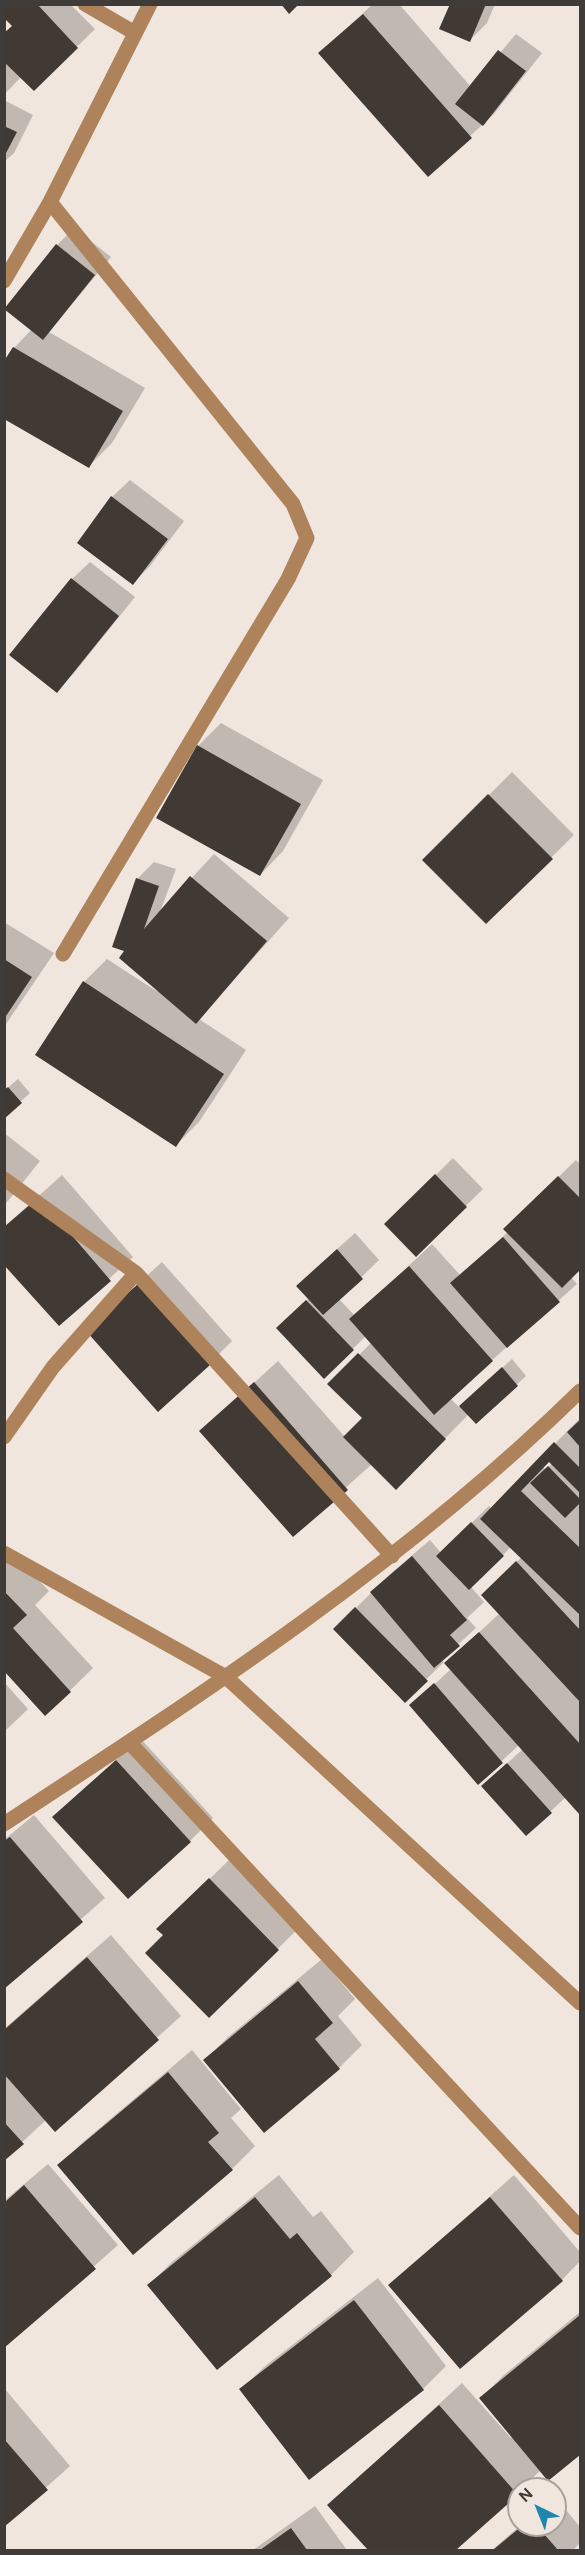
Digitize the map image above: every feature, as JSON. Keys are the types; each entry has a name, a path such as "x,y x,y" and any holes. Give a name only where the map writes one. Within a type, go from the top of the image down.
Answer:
{"street":[{"path":"85,4 135,33"},
{"path":"4,281 50,202 150,4"},
{"path":"50,202 293,504 307,538 288,579 63,954"},
{"path":"4,1179 136,1273 392,1556"},
{"path":"4,1437 53,1366 136,1273"},
{"path":"4,1824 226,1677 392,1556 533,1437 580,1391"},
{"path":"4,1553 226,1677 580,2003"},
{"path":"129,1743 580,2229"}],"building":[{"path":"4,4 37,4 78,48 34,91 4,62 4,33 12,26 4,18"},
{"path":"281,4 299,4 289,14"},
{"path":"450,4 486,4 470,42 439,29"},
{"path":"363,14 472,138 428,177 318,53"},
{"path":"498,50 526,71 483,126 455,104"},
{"path":"4,126 17,132 4,157"},
{"path":"56,244 95,275 43,340 4,309"},
{"path":"13,347 123,411 89,468 4,419 4,361"},
{"path":"111,496 168,539 133,585 77,543"},
{"path":"71,578 119,616 57,693 9,655"},
{"path":"197,745 301,804 260,876 156,818"},
{"path":"488,794 553,859 486,924 422,860"},
{"path":"190,876 267,941 196,1024 119,958 124,951 112,947 136,878 159,886 144,929"},
{"path":"4,959 32,977 4,1019"},
{"path":"83,981 224,1074 176,1147 35,1055"},
{"path":"8,1087 22,1103 4,1119 4,1090"},
{"path":"435,1174 467,1207 416,1257 384,1224"},
{"path":"558,1176 580,1198 580,1270 562,1288 503,1229"},
{"path":"39,1197 111,1281 59,1326 4,1265 4,1227"},
{"path":"503,1237 560,1302 507,1348 450,1283"},
{"path":"337,1249 363,1279 323,1315 296,1286"},
{"path":"409,1266 493,1361 434,1415 349,1319"},
{"path":"138,1284 210,1365 158,1412 86,1331"},
{"path":"306,1300 354,1350 324,1379 276,1328"},
{"path":"358,1353 446,1439 396,1490 343,1437 362,1418 327,1384"},
{"path":"502,1367 518,1386 476,1424 459,1406"},
{"path":"254,1382 348,1490 293,1537 199,1431"},
{"path":"580,1420 580,1447 567,1432"},
{"path":"554,1442 580,1468 580,1493 549,1462 521,1491 580,1548 580,1615 480,1519"},
{"path":"548,1466 580,1499 580,1503 565,1518 530,1483"},
{"path":"471,1522 504,1556 469,1590 436,1556"},
{"path":"412,1556 467,1620 450,1635 460,1646 434,1668 370,1592"},
{"path":"516,1561 580,1630 580,1702 481,1595"},
{"path":"4,1591 27,1615 13,1628 71,1692 45,1716 4,1671"},
{"path":"355,1607 428,1681 405,1703 333,1629"},
{"path":"479,1632 580,1744 580,1815 444,1663"},
{"path":"434,1683 503,1763 478,1785 409,1705"},
{"path":"116,1760 191,1842 128,1899 52,1817"},
{"path":"507,1763 552,1813 526,1836 481,1786"},
{"path":"10,1837 83,1922 4,1989 4,1841"},
{"path":"209,1878 279,1950 209,2018 145,1953 163,1935 156,1929"},
{"path":"87,1957 159,2040 55,2132 4,2074 4,2030"},
{"path":"298,1981 333,2023 315,2039 340,2069 264,2133 203,2060"},
{"path":"168,2072 219,2133 208,2142 233,2170 133,2255 57,2165"},
{"path":"4,2122 24,2144 4,2161"},
{"path":"24,2185 96,2269 4,2348 4,2203"},
{"path":"255,2197 290,2239 297,2233 332,2276 217,2370 147,2285"},
{"path":"490,2197 563,2281 460,2369 388,2285"},
{"path":"354,2300 424,2390 309,2480 239,2389"},
{"path":"580,2315 580,2455 553,2477 545,2477 479,2398"},
{"path":"439,2405 507,2482 507,2505 456,2550 368,2550 327,2505"},
{"path":"4,2439 48,2490 4,2527"},
{"path":"291,2528 307,2550 260,2550"},
{"path":"509,2537 547,2537 558,2550 493,2550"}]}
